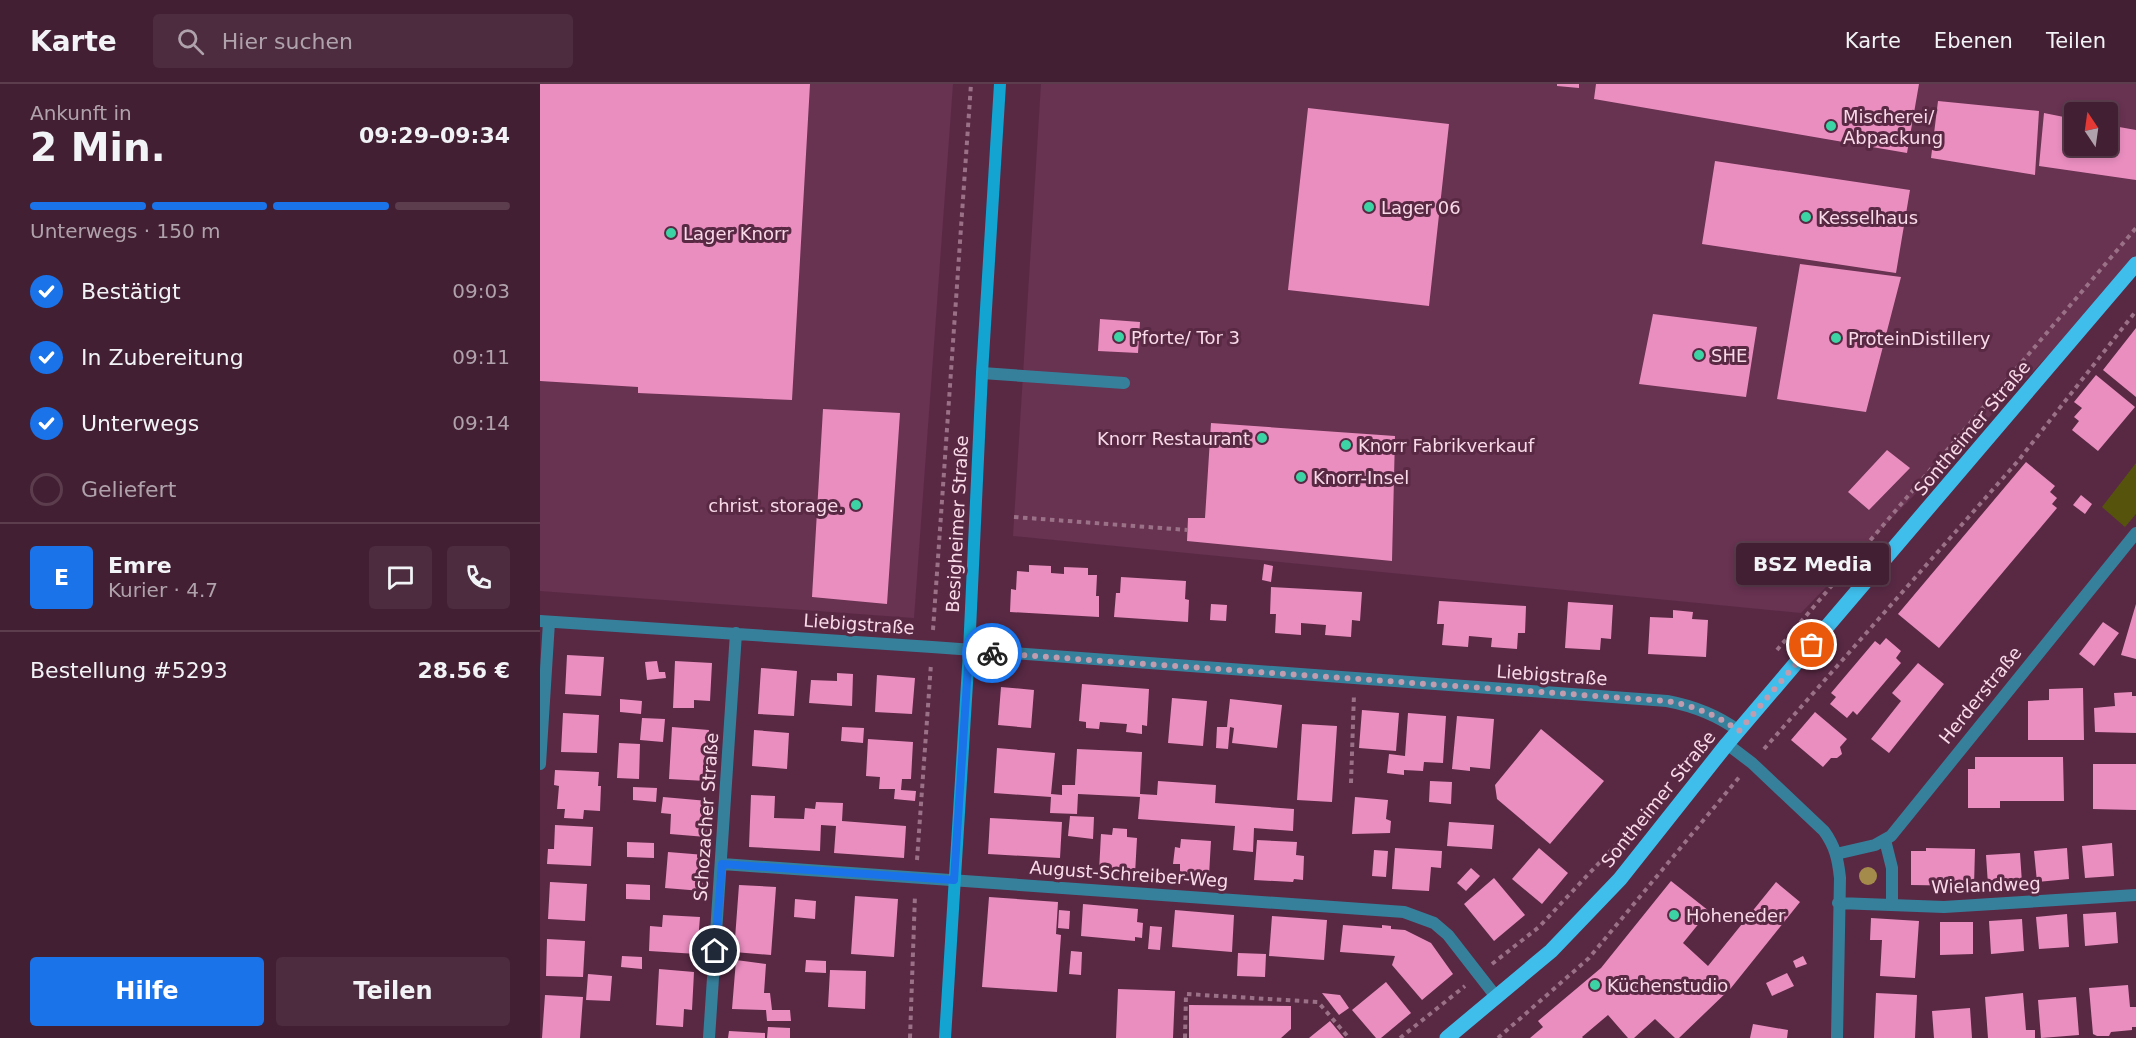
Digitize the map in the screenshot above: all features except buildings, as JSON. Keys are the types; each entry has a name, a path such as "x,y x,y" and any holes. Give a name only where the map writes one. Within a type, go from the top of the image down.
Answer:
{"main road":[{"name":"Sontheimer Straße","path":"1447,1038 1556,946 1620,879 1727,744 2136,264"}],"street":[{"name":"Besigheimer Straße","path":"945,1038 1000,84"},
{"path":"982,373 1124,384"},
{"name":"Herderstraße","path":"1836,854 1875,845 1891,836 2136,533"},
{"name":"Liebigstraße","path":"545,621 1667,701 1688,705 1720,717 1739,731"},
{"path":"540,764 545,621"},
{"name":"Schozacher Straße","path":"709,1038 736,633"},
{"path":"1727,744 1752,763 1824,831 1833,843 1840,878 1837,1038"},
{"path":"1885,840 1892,868 1892,903"},
{"name":"August-Schreiber-Weg","path":"722,864 1404,912 1434,923 1448,935 1497,998"},
{"name":"Wielandweg","path":"1838,903 1892,903 1944,907 2136,895"}],"path":[{"path":"910,1038 916,878 971,84"},
{"path":"1774,654 2136,228"},
{"path":"1498,1038 1589,958 1752,763 2018,461 2136,311"},
{"path":"1014,517 1188,530"},
{"path":"1351,783 1355,679"},
{"path":"1400,1038 1539,927 1632,829"},
{"path":"1185,1038 1186,994 1318,1002 1349,1038"}],"shaded area":[{"path":"540,84 953,84 914,618 540,591"},
{"path":"1041,84 2136,84 2136,264 1801,613 1013,536"},
{"path":"2136,463 2136,514 2125,527 2102,507"}],"way so far":[{"path":"992,653 1667,701 1688,705 1720,717 1739,731 1812,645"}],"place":[{"name":"Mischerei/ Abpackung","path":"1831,126"},
{"name":"Lager 06","path":"1369,207"},
{"name":"Kesselhaus","path":"1806,217"},
{"name":"Lager Knorr","path":"671,233"},
{"name":"Pforte/ Tor 3","path":"1119,337"},
{"name":"ProteinDistillery","path":"1836,338"},
{"name":"SHE","path":"1699,355"},
{"name":"Knorr Restaurant","path":"1262,438"},
{"name":"Knorr Fabrikverkauf","path":"1346,445"},
{"name":"Knorr-Insel","path":"1301,477"},
{"name":"christ. storage.","path":"856,505"},
{"name":"BSZ Media","path":"1812,645"},
{"name":"Hoheneder","path":"1674,915"},
{"name":"Küchenstudio","path":"1595,985"}],"route":[{"path":"715,951 722,864 954,880 969,651 992,653"}]}
